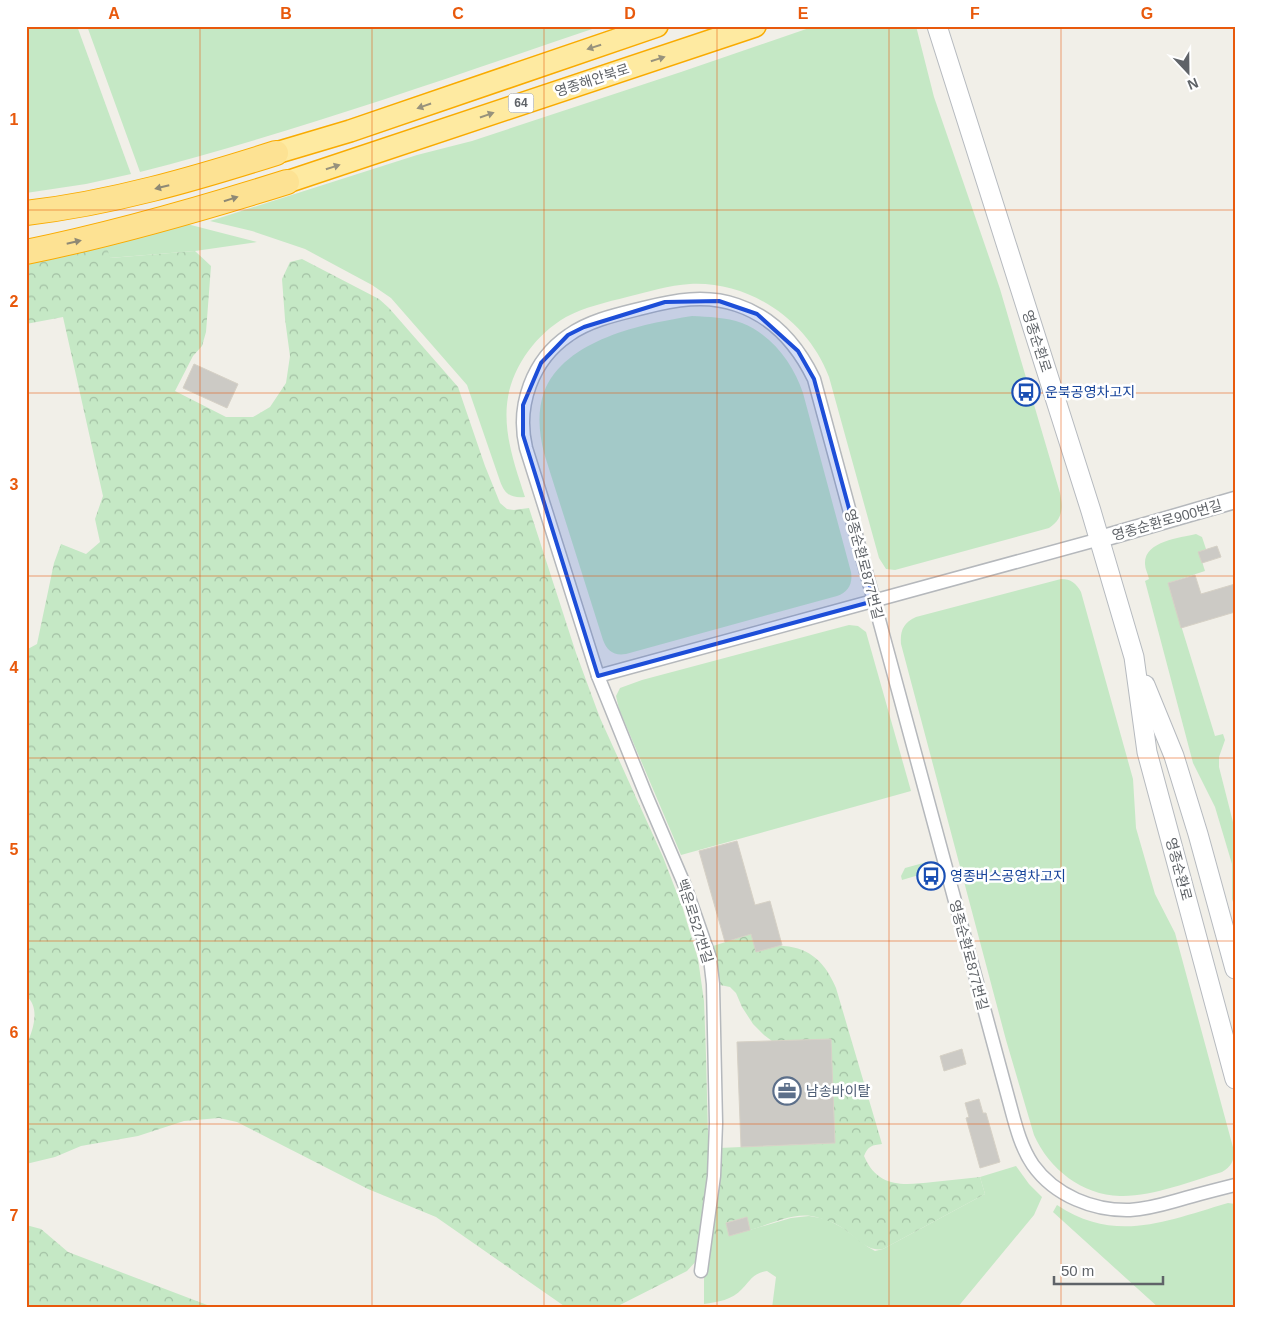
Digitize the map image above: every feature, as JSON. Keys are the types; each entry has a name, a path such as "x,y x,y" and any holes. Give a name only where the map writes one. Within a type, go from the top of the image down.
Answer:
{"highway":[{"name":"64","path":"276,153 350,131 657,26"},
{"name":"영종해안북로","path":"287,182 755,26"},
{"path":"26,213 78,206 122,197 217,172 276,153"},
{"path":"26,252 180,215 287,182"}],"main road":[{"name":"영종순환로","path":"936,26 1100,539 1134,657 1174,756 1198,834 1235,969"},
{"name":"영종순환로","path":"1134,657 1147,752 1235,1079"}],"street":[{"name":"영종순환로877번길","path":"598,676 526,448 522,421 523,405 529,384 541,363 554,348 568,335 584,326 665,302 697,298 737,305 757,314 774,326 798,351 807,366 818,392 1009,1101 1025,1151 1034,1166 1057,1189 1070,1197 1109,1210 1132,1210 1153,1207 1235,1185"},
{"name":"영종순환로900번길","path":"1100,539 1235,500"},
{"path":"598,676 1100,539"},
{"name":"백운로527번길","path":"598,676 685,886 710,958 713,984 716,1123 714,1176 702,1271"}],"highlighted area":[{"path":"719,301 757,314 798,351 814,379 874,601 598,676 523,435 523,405 541,363 568,335 584,327 665,302"}],"green space":[{"path":"26,26 77,26 131,174 86,184 26,193"},
{"path":"87,26 601,26 314,122 140,172"},
{"path":"815,26 916,26 934,97 1000,289 1060,493 1061,513 1054,525 1049,528 895,570 886,569 879,558 829,377 820,357 807,338 792,322 774,308 755,297 734,289 713,285 690,284 674,286 588,308 566,317 536,341 521,362 508,397 508,435 525,497 509,495 504,490 500,481 467,385 391,298 372,285 305,249 252,231 210,221 417,155 472,141"},
{"path":"187,224 257,242 195,251 109,258 106,244 147,236"},
{"path":"106,244 110,258 195,251 211,266 206,332 202,346 193,356 175,391 226,417 253,417 270,407 286,383 290,356 282,279 290,262 302,259 379,299 458,387 485,466 500,503 507,509 529,508 576,653 600,718 663,857 683,909 698,959 704,1001 709,1174 698,1259 687,1271 614,1308 567,1308 436,1217 368,1189 237,1122 219,1118 184,1121 138,1136 81,1146 55,1157 26,1164 26,1045 33,1027 34,1013 31,1001 26,996 26,650 37,644 54,563 61,544 86,554 100,542 95,519 103,496 63,317 26,324 26,260"},
{"path":"692,316 730,320 753,328 772,343 787,361 803,393 851,572 851,580 847,590 837,596 626,654 618,654 609,650 603,640 544,453 541,438 540,407 544,392 554,374 569,359 587,347 607,337 629,330"},
{"path":"1196,534 1202,537 1206,549 1199,552 1205,571 1168,583 1215,736 1223,734 1225,740 1219,757 1219,767 1235,830 1235,908 1232,899 1232,864 1215,807 1193,763 1145,581 1149,579 1145,564 1146,556 1150,550 1164,542"},
{"path":"1061,579 1073,582 1081,592 1133,779 1136,828 1155,894 1175,933 1234,1151 1231,1163 1222,1172 1171,1188 1132,1196 1120,1196 1093,1191 1068,1178 1048,1159 1034,1135 1006,1040 901,644 903,628 916,617"},
{"path":"849,625 858,626 866,632 911,791 681,855 619,709 616,696 620,688 642,680"},
{"path":"927,862 929,872 902,880 901,876 905,868"},
{"path":"751,934 757,952 781,946 794,947 810,954 816,959 832,979 882,1144 867,1150 864,1156 870,1167 884,1180 902,1184 980,1177 985,1194 883,1249 872,1248 862,1244 836,1224 811,1216 796,1216 750,1230 746,1217 726,1223 729,1236 715,1235 712,1232 719,1148 835,1143 831,1039 772,1041 753,1024 736,993 730,987 720,985 713,946"},
{"path":"1016,1166 1029,1184 1042,1197 1034,1215 957,1308 772,1308 776,1277 767,1271 755,1275 734,1296 704,1304 704,1273 710,1227 729,1236 791,1218 809,1216 826,1219 843,1228 875,1251 883,1249 985,1194 980,1177"},
{"path":"1228,1203 1235,1204 1235,1308 1159,1308 1053,1212 1057,1205 1079,1217 1100,1224 1141,1225 1162,1222"},
{"path":"26,1225 41,1229 68,1252 215,1308 26,1308"}],"building":[{"path":"194,364 238,384 227,408 183,388"},
{"path":"1217,546 1221,557 1202,563 1198,552"},
{"path":"1195,575 1201,594 1235,584 1235,612 1181,628 1168,583"},
{"path":"737,841 755,905 770,901 782,945 756,952 751,934 725,942 699,851"},
{"path":"831,1039 835,1143 741,1147 737,1042"},
{"path":"962,1049 966,1064 944,1071 940,1056"},
{"path":"979,1099 983,1113 986,1113 1000,1162 980,1168 966,1118 969,1117 965,1103"},
{"path":"747,1217 750,1230 729,1236 726,1223"}],"place":[{"name":"운북공영차고지","path":"1026,392"},
{"name":"영종버스공영차고지","path":"931,876"},
{"name":"남송바이탈","path":"787,1091"}]}
